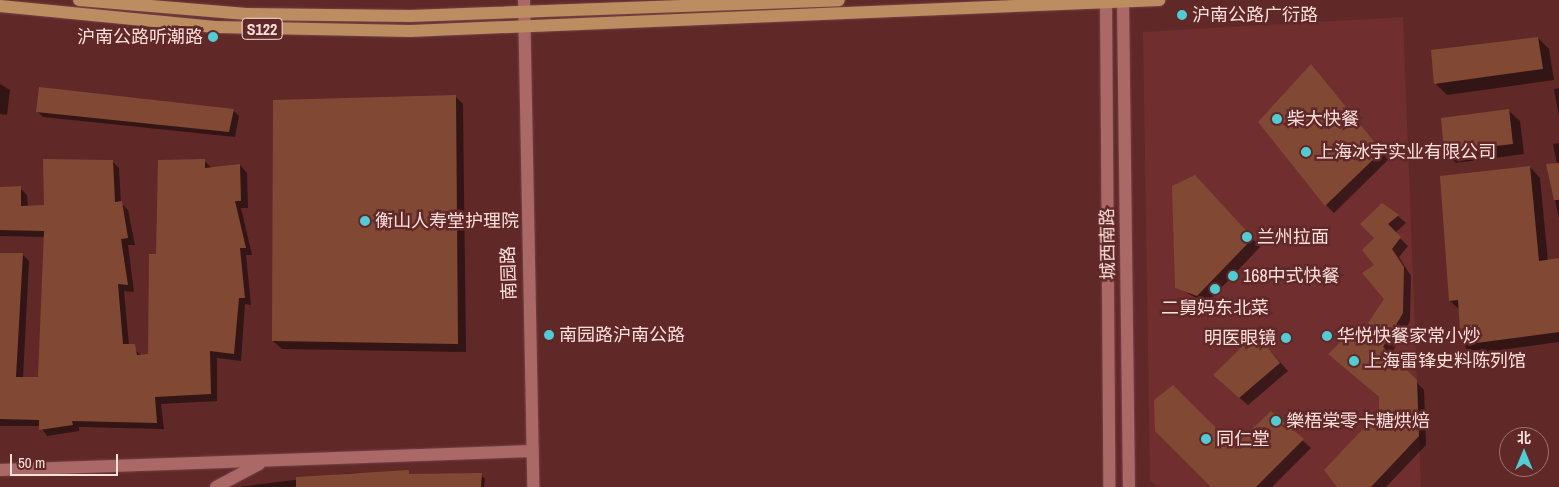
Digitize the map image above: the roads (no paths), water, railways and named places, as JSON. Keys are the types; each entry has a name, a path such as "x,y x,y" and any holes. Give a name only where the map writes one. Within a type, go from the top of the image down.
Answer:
{"main road":[{"name":"S122","path":"79,0 286,15 525,14 839,0"},
{"name":"S122","path":"0,6 215,27 526,28 1159,0"}],"street":[{"name":"南园路","path":"524,0 526,28 525,238 533,487"},
{"name":"城西南路","path":"1106,1 1108,487"},
{"name":"城西南路","path":"1123,1 1128,487"},
{"path":"0,470 532,451"},
{"path":"216,487 264,462"}],"place":[{"name":"沪南公路广衍路","path":"1182,15"},
{"name":"沪南公路听潮路","path":"213,37"},
{"name":"柴大快餐","path":"1277,119"},
{"name":"上海冰宇实业有限公司","path":"1306,152"},
{"name":"衡山人寿堂护理院","path":"365,221"},
{"name":"兰州拉面","path":"1247,237"},
{"name":"168中式快餐","path":"1233,276"},
{"name":"二舅妈东北菜","path":"1215,289"},
{"name":"南园路沪南公路","path":"549,335"},
{"name":"华悦快餐家常小炒","path":"1327,336"},
{"name":"明医眼镜","path":"1286,338"},
{"name":"上海雷锋史料陈列馆","path":"1354,361"},
{"name":"樂梧棠零卡糖烘焙","path":"1276,421"},
{"name":"同仁堂","path":"1206,439"}]}
